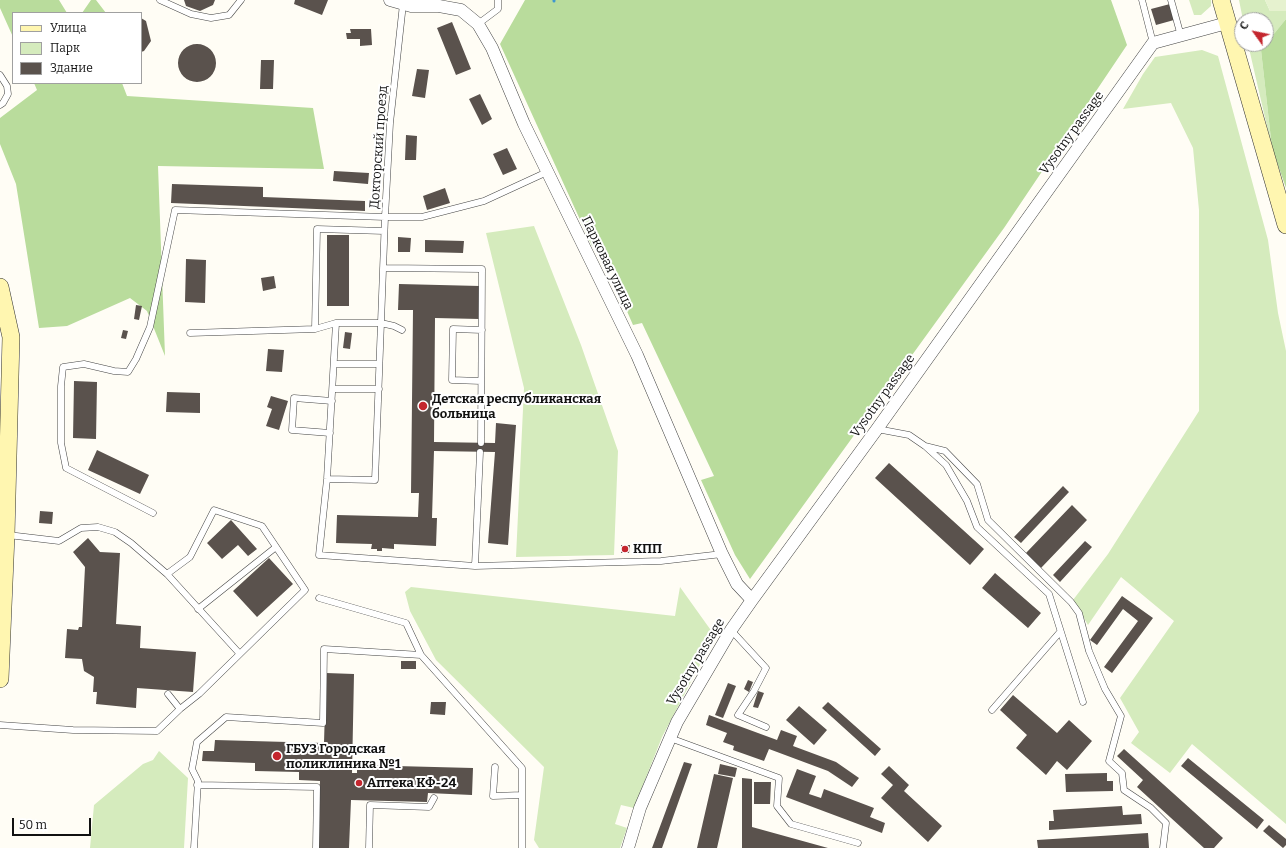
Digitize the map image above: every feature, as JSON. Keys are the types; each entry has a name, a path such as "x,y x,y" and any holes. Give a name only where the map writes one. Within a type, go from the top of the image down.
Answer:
{"main road":[{"path":"1221,0 1286,225"},
{"path":"0,287 11,336 3,535 0,679"}],"street":[{"name":"Парковая улица","path":"390,0 411,6 439,6 461,10 478,24 492,48 524,124 637,355 722,554 737,584 752,600"},
{"path":"1153,43 1227,23"},
{"name":"Vysotny passage","path":"628,848 640,808 676,722 731,630 877,429 1153,43"}],"lane":[{"path":"160,0 191,14 212,18 229,15 241,0"},
{"path":"478,24 498,9 498,0"},
{"path":"1142,0 1153,43"},
{"path":"1171,0 1181,36"},
{"name":"Докторский проезд","path":"403,4 390,123 385,217 422,216 484,201 547,172"},
{"path":"0,75 7,86 8,94 3,103 0,105"},
{"path":"153,513 66,468 61,443 61,386 63,367 84,364 114,371 128,372 136,359 150,327 175,210 385,217 375,480 327,479"},
{"path":"315,330 317,229 384,231"},
{"path":"383,268 482,269 481,443"},
{"path":"336,322 327,479 319,555 475,566 661,561 722,554"},
{"path":"190,333 315,330 336,322 381,323 394,326 402,330"},
{"path":"481,381 452,380 452,329 482,330"},
{"path":"334,364 379,364"},
{"path":"333,389 379,389"},
{"path":"330,433 292,430 294,398 332,401"},
{"path":"877,429 909,435 925,446 946,465 967,501 977,527 1049,594 1083,702"},
{"path":"925,446 945,451 977,484 988,520 1071,602 1079,613 1089,651 1105,689 1120,716 1109,761 1122,773 1124,790 1151,808 1166,822 1163,848"},
{"path":"475,566 480,452"},
{"path":"0,724 73,730 157,732 180,709 199,694 239,653 306,590 262,526 214,510 190,557 167,574"},
{"path":"3,535 59,541 81,528 98,527 115,532 167,574 239,653"},
{"path":"198,609 276,546"},
{"path":"319,598 406,623 421,655 522,768 522,848"},
{"path":"731,630 766,668 754,691 738,715 766,727"},
{"path":"992,710 1060,632"},
{"path":"194,848 198,781 192,769 197,742 226,717 323,722 324,649 421,655"},
{"path":"168,694 180,709"},
{"path":"670,738 779,778 777,806 791,824 858,843"},
{"path":"495,767 493,796 522,795"},
{"path":"197,785 317,787 316,848"},
{"path":"369,848 370,805 429,806 434,798"}],"green space":[{"path":"0,0 59,0 66,12 12,12 12,35 0,8"},
{"path":"91,0 96,0 105,12 83,12"},
{"path":"525,0 1111,0 1127,45 1004,228 750,579 735,555 701,480 714,476 642,323 633,325 623,302 627,300 602,243 592,246 500,44"},
{"path":"1189,0 1211,0 1211,6 1201,15 1194,15"},
{"path":"1239,0 1265,0 1270,11 1286,11 1286,19 1274,34 1274,12 1241,12"},
{"path":"1265,0 1286,0 1286,11 1270,11"},
{"path":"1286,19 1286,188 1272,148 1261,52 1274,52 1274,34"},
{"path":"1202,50 1218,56 1268,240 1278,313 1286,351 1286,824 1192,744 1170,773 1131,743 1139,732 1120,698 1174,621 1121,577 1088,625 1073,600 1108,554 1199,411 1199,210 1193,148 1171,103 1123,109 1143,74 1155,57"},
{"path":"1250,52 1261,52 1272,148"},
{"path":"34,84 122,84 127,96 313,108 324,169 158,166 165,356 147,311 130,298 67,326 39,328 16,184 0,144 0,118 37,90"},
{"path":"534,226 581,345 618,451 614,555 516,557 524,388 486,233"},
{"path":"411,587 675,616 680,587 715,636 662,737 634,808 621,805 615,824 627,828 620,848 539,848 534,840 544,767 436,660 410,611 405,592"},
{"path":"159,751 188,778 184,848 90,848 94,805 143,764 153,760"}],"building":[{"path":"184,0 215,0 213,5 200,11 186,6"},
{"path":"295,0 328,0 322,15 294,4"},
{"path":"1170,4 1174,20 1156,25 1151,9"},
{"path":"142,19 146,21 151,41 142,52"},
{"path":"452,22 471,69 456,75 437,28"},
{"path":"350,29 371,29 372,45 360,46 360,39 347,39 346,33 351,33"},
{"path":"197,44 207,47 213,53 216,63 213,73 207,79 197,82 187,79 181,73 178,63 181,53 187,47"},
{"path":"261,60 274,60 273,89 260,89"},
{"path":"417,69 429,70 425,98 412,96"},
{"path":"480,94 492,119 482,125 469,99"},
{"path":"406,135 417,136 416,160 405,160"},
{"path":"507,148 517,169 503,175 493,154"},
{"path":"334,171 369,173 368,184 333,181"},
{"path":"172,184 263,187 263,197 365,201 365,211 171,203"},
{"path":"445,188 450,203 427,210 423,196"},
{"path":"327,235 349,235 349,306 327,306"},
{"path":"398,237 411,238 410,252 398,252"},
{"path":"425,240 464,241 463,253 425,252"},
{"path":"186,259 206,260 205,303 185,302"},
{"path":"274,276 276,288 263,291 261,278"},
{"name":"Детская республиканская больница","path":"399,284 480,286 479,319 435,318 434,442 495,443 496,423 516,425 508,545 488,543 495,452 434,451 432,518 437,518 436,546 394,544 394,549 382,548 382,551 377,551 377,549 371,549 372,544 336,543 337,515 418,517 419,493 411,493 413,310 398,310"},
{"path":"136,305 142,306 139,320 134,319"},
{"path":"123,330 128,331 126,339 121,338"},
{"path":"345,332 352,333 350,349 343,348"},
{"path":"268,349 284,350 282,372 266,371"},
{"path":"74,381 97,382 96,439 73,438"},
{"path":"167,392 200,393 200,413 166,412"},
{"path":"271,396 288,401 279,430 266,426 272,409 267,407"},
{"path":"97,450 149,475 140,494 88,470"},
{"path":"889,463 984,549 970,565 875,478"},
{"path":"1063,486 1069,492 1021,543 1014,537"},
{"path":"1072,505 1087,520 1041,568 1026,553"},
{"path":"40,511 53,512 52,524 39,523"},
{"path":"231,520 257,549 248,556 238,545 222,559 207,543"},
{"path":"88,538 100,552 120,553 116,624 141,626 140,648 196,652 193,692 137,688 136,708 96,704 97,692 93,692 94,677 84,671 82,659 65,658 67,629 78,630 79,627 82,627 85,567 73,552"},
{"path":"1085,541 1092,547 1060,582 1053,575"},
{"name":"КПП","path":"621,545 630,545 629,553 621,553"},
{"path":"269,558 293,584 257,617 233,591"},
{"path":"995,573 1041,613 1028,628 982,588"},
{"path":"1122,596 1153,618 1112,673 1104,667 1138,621 1123,609 1097,645 1090,640"},
{"path":"401,661 416,661 416,669 401,669"},
{"name":"ГБУЗ Городская поликлиника №1","path":"326,673 354,674 352,773 357,773 357,765 473,768 472,795 428,793 427,802 351,800 349,848 318,848 320,781 299,780 299,772 255,771 255,763 202,761 203,751 214,751 215,740 324,743"},
{"path":"748,680 753,682 749,692 744,689"},
{"path":"728,683 736,686 723,718 715,715"},
{"path":"758,691 764,693 758,708 753,707"},
{"path":"1013,695 1057,733 1069,720 1092,741 1067,770 1057,761 1046,775 1016,748 1027,735 1000,710"},
{"path":"431,702 446,702 445,715 430,714"},
{"path":"828,702 881,749 875,756 822,708"},
{"path":"799,706 827,730 814,745 786,720"},
{"path":"709,715 777,740 781,730 797,736 793,746 836,762 859,778 852,787 828,771 769,749 764,761 733,750 734,746 723,742 727,733 706,725"},
{"path":"1124,749 1223,838 1214,848 1204,848 1137,787 1143,780 1117,756"},
{"path":"1188,758 1264,820 1257,829 1181,766"},
{"path":"684,762 692,764 662,848 652,848"},
{"path":"720,764 737,768 735,777 718,774"},
{"path":"889,766 909,785 904,791 942,826 928,842 881,798 893,785 881,774"},
{"path":"797,769 816,776 809,794 821,798 824,789 874,808 870,817 885,823 882,833 786,797"},
{"path":"1107,773 1107,781 1113,781 1113,791 1066,792 1065,774"},
{"path":"714,774 733,778 717,848 697,848"},
{"path":"742,778 752,779 752,827 828,848 742,848"},
{"path":"754,782 771,782 770,804 754,804"},
{"path":"1122,806 1123,815 1141,814 1142,824 1049,830 1049,821 1054,821 1053,810"},
{"path":"1269,825 1286,839 1286,845 1283,848 1263,831"},
{"path":"1148,833 1149,848 1038,848 1037,840"}],"place":[{"name":"Детская республиканская больница","path":"423,406"},
{"name":"КПП","path":"625,549"},
{"name":"ГБУЗ Городская поликлиника №1","path":"277,756"},
{"name":"Аптека КФ-24","path":"359,783"}]}
